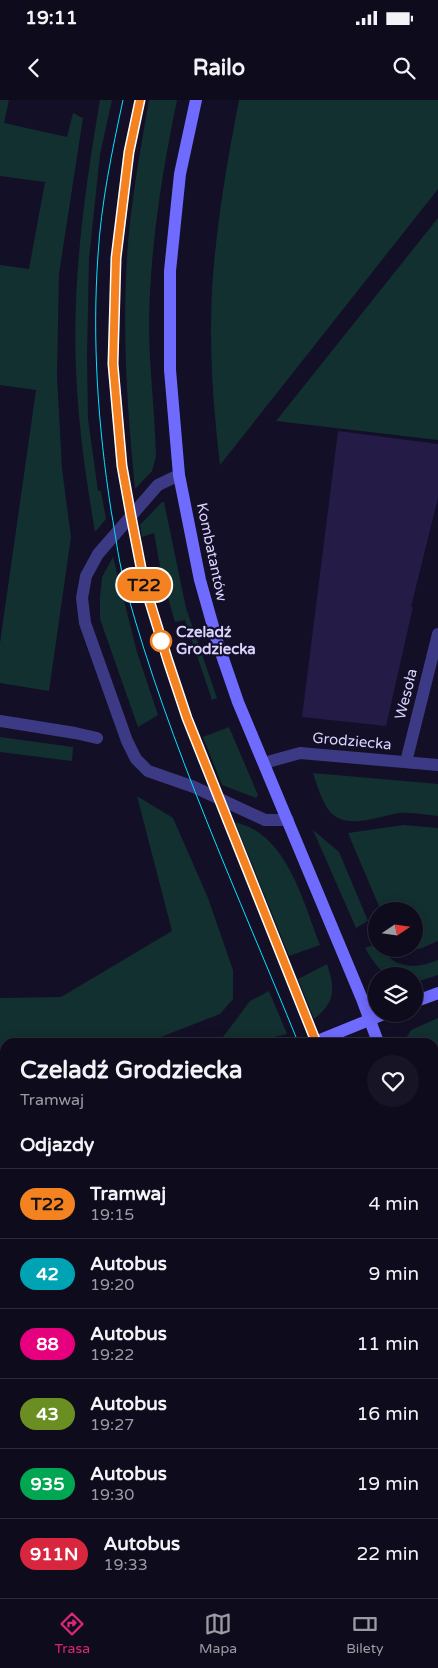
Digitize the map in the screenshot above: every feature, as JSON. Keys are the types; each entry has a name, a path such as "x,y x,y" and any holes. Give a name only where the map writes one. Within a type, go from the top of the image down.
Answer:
{"street":[{"name":"Kombatantów","path":"196,100 180,174 170,271 170,370 179,475 200,580 218,644 238,702 368,1014"},
{"path":"179,475 158,485 98,554 86,576 82,598 85,622 127,741 136,759 148,771 194,787 265,820 288,820"},
{"name":"Wesoła","path":"406,762 438,634"},
{"path":"0,721 75,732 97,738"},
{"name":"Grodziecka","path":"264,763 300,753 438,765"},
{"path":"423,999 438,993"},
{"path":"325,1038 368,1020"},
{"name":"Kombatantów","path":"371,1022 377,1038"}],"green space":[{"path":"0,100 9,100 4,123 67,137 73,113 83,118 59,274 57,376 62,469 71,537 49,691 0,683 0,643 36,390 0,385 0,265 29,269 45,182 0,176"},
{"path":"100,100 112,100 100,154 89,259 88,419 98,491 101,491 106,519 95,532 81,431 75,335 81,234"},
{"path":"149,100 177,100 166,155 154,239 150,295 149,340 156,456 152,471 135,489 127,383 126,277 132,210"},
{"path":"239,100 438,100 438,189 220,465 212,377 212,289 216,242"},
{"path":"438,218 438,440 276,421"},
{"path":"164,502 186,608 217,698 212,700 185,620 175,622 162,577 154,533 142,537 140,525"},
{"path":"113,557 137,652 158,715 138,727 100,619 102,577"},
{"path":"229,727 258,795 256,798 222,785 203,737"},
{"path":"0,737 73,747 72,761 0,752"},
{"path":"313,773 438,784 438,816 400,813 361,821 342,820 334,816 328,809 319,792"},
{"path":"137,796 173,818 208,898 233,970 233,999 220,1014 158,1038 0,1038 0,998 61,997 172,931"},
{"path":"235,822 253,829 266,838 287,865 302,897 320,945 289,956"},
{"path":"404,825 438,828 438,941 423,948 423,902 377,902 348,833"},
{"path":"313,830 339,852 368,921 356,928"},
{"path":"372,958 390,958 400,964 414,966 438,960 438,975 423,980 423,967 378,967"},
{"path":"327,964 332,994 326,1007 314,1019 298,979"},
{"path":"269,991 287,1034 270,1038 223,1038 250,1001"},
{"path":"438,1018 438,1038 406,1038 411,1030"}],"building":[{"path":"338,431 438,444 438,498 411,607 413,607 386,726 302,717"}],"tram line":[{"path":"123,100 104,197 96,287 97,383 111,510 120,562 144,650 163,707 206,820 296,1038"},
{"path":"140,100 129,152 116,258 113,364 122,466 131,516 144,583 167,661 187,718 314,1038"},
{"name":"T22","path":"140,100 129,152 116,258 113,364 122,466 131,516 144,583 187,718 314,1038"}],"place":[{"name":"Czeladź Grodziecka","path":"161,641"}]}
